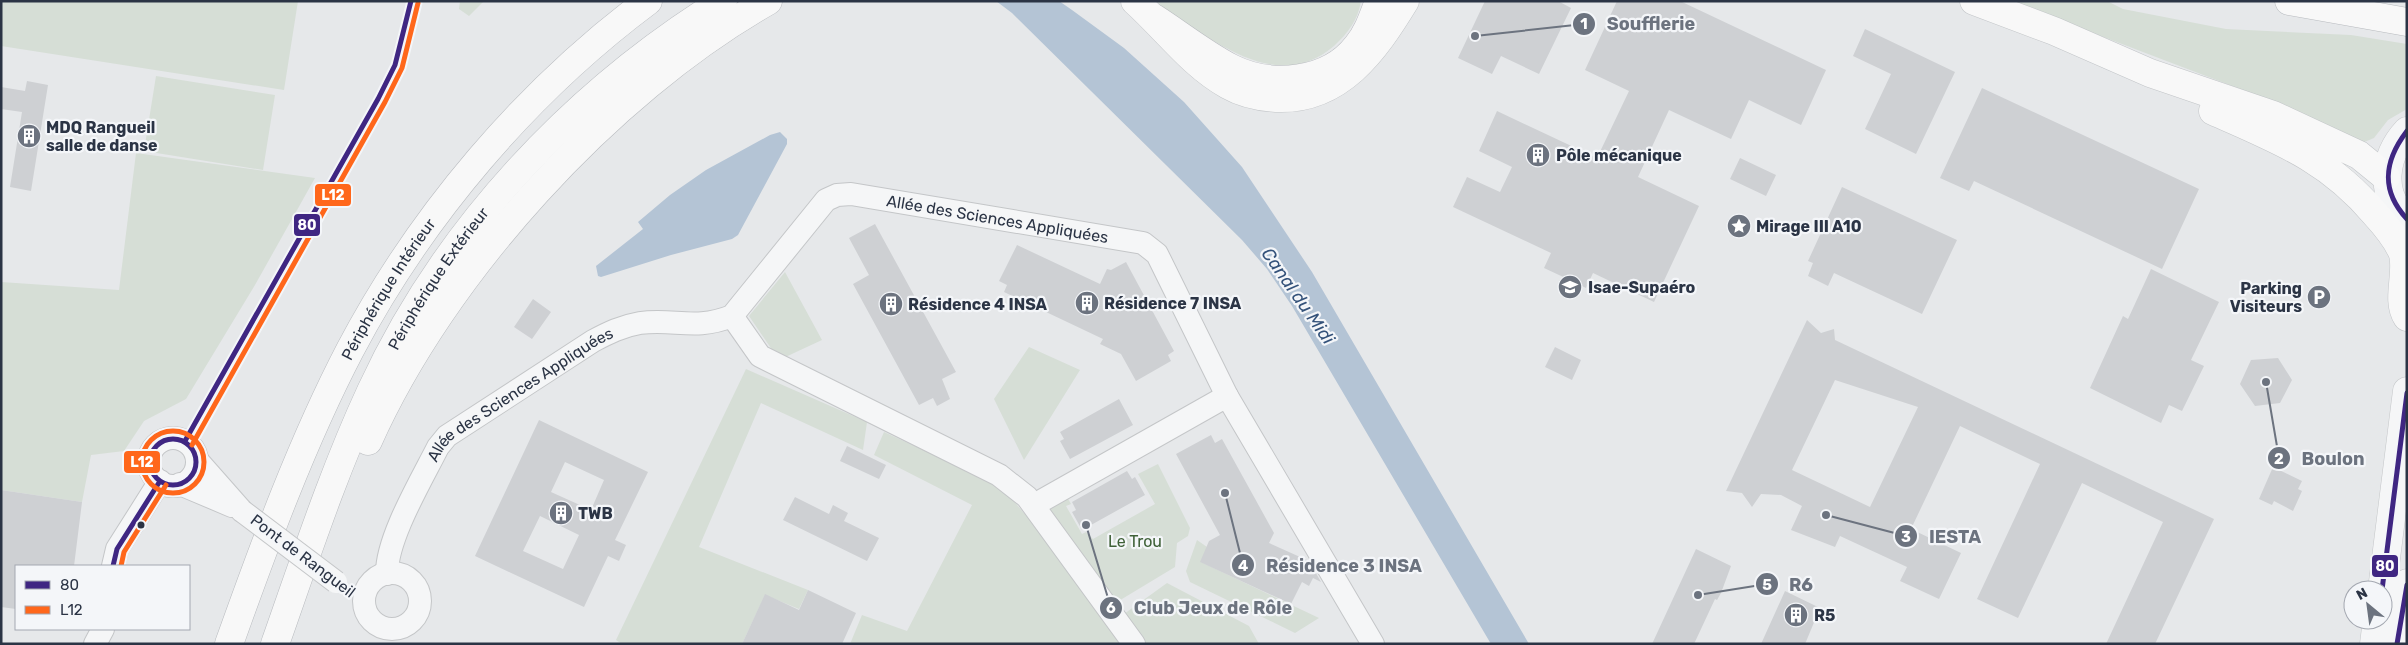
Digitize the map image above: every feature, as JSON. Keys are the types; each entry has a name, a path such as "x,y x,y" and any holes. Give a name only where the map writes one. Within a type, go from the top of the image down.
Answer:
{"main road":[{"name":"Périphérique Intérieur","path":"229,644 280,509 329,393 350,349 408,254 454,192 518,118 589,49 648,1"},
{"name":"Périphérique Extérieur","path":"275,644 318,523 371,391 417,305 456,248 515,174 564,122 649,52 723,1"},
{"path":"318,523 350,481 373,430 433,325 473,268 519,213 566,160 650,84 736,19 768,1"},
{"path":"1145,10 1232,68 1258,77 1285,80 1311,76 1335,66 1357,47 1371,22 1379,1"},
{"path":"1145,10 1192,58 1229,86 1260,97 1286,98 1316,93 1346,77 1382,39 1405,1"},
{"path":"1974,1 2054,31 2150,73 2273,115 2359,155 2386,178"},
{"path":"2289,1 2407,22"},
{"path":"2150,73 2189,100 2316,159 2341,178 2384,224 2403,255 2406,276 2402,310 2407,317"}],"street":[{"path":"2407,131 2397,142 2389,157 2386,178 2394,204 2407,219"},
{"name":"Allée des Sciences Appliquées","path":"387,574 387,562 396,535 438,447 447,436 593,341 616,329 642,323 715,323 732,316 826,200 837,195 851,194 1143,243 1157,254 1228,396 1373,644"},
{"path":"732,316 760,356 1000,475 1028,497 1134,644"},
{"path":"2383,580 2407,391"},
{"path":"1034,505 1228,396"},
{"path":"113,565 117,549 170,483 192,475 197,460 191,446 185,441 175,438 165,439 156,445 150,454 149,464 152,474 170,483"},
{"name":"Pont de Rangueil","path":"197,460 242,511 356,597 364,598"},
{"name":"Pont de Rangueil","path":"170,483 242,511"},
{"path":"399,574 414,584 420,597 420,604 415,618 403,627 384,629 369,618 364,598 369,585 380,576 399,574"},
{"path":"2397,644 2407,584"},
{"path":"95,644 102,630"},
{"path":"2374,644 2376,630"}],"green space":[{"path":"1,1 298,1 284,90 1,46"},
{"path":"460,1 484,1 469,16 459,9"},
{"path":"1156,1 1361,1 1352,26 1334,46 1312,60 1290,65 1268,64 1246,58 1204,35 1164,9"},
{"path":"2009,1 2107,1 2123,9 2226,29 2351,35 2407,44 2407,109 2388,120 2374,138 2362,143 2298,111"},
{"path":"156,76 275,95 263,170 144,151"},
{"path":"136,153 315,178 255,285 186,399 144,421 124,451 91,455 82,502 1,490 1,282 119,290"},
{"path":"785,272 822,340 779,360 749,316"},
{"path":"1029,347 1080,370 1024,460 994,399"},
{"path":"746,369 867,422 863,450 761,403 699,547 808,590 799,609 765,595 742,644 622,644 616,640"},
{"path":"884,432 982,477 1004,490 1044,536 1123,644 850,644 862,615 907,631 972,505 874,455"},
{"name":"Le Trou","path":"1158,464 1190,528 1188,536 1177,543 1175,567 1117,602 1048,508 1067,497 1071,504 1066,506 1082,534 1086,532 1093,539 1155,504 1138,474"},
{"path":"1197,540 1207,547 1201,562 1319,618 1295,633 1190,582 1186,571"},
{"path":"1167,583 1249,626 1259,644 1146,644 1124,614"}],"water":[{"name":"Canal du Midi","path":"996,1 1059,1 1124,48 1184,102 1242,167 1312,272 1529,644 1491,644 1292,306 1267,269 1242,240 1012,13"},
{"path":"780,132 787,139 787,144 738,235 732,239 671,255 601,277 598,276 596,266 643,229 638,222 670,195 706,170 770,135"}],"building":[{"path":"1485,1 1558,1 1571,8 1539,74 1501,56 1492,74 1458,58"},
{"name":"Pôle mécanique","path":"1617,1 1680,1 1826,70 1801,125 1749,100 1731,139 1669,110 1638,177 1699,206 1654,302 1593,273 1586,288 1544,268 1551,253 1453,207 1467,177 1500,192 1512,167 1479,151 1497,111 1597,158 1629,91 1585,70"},
{"path":"1865,29 1955,72 1916,154 1865,129 1891,74 1853,56"},
{"name":"MDQ Rangueil salle de danse","path":"27,81 48,85 31,191 10,187 22,112 1,109 1,87 25,91"},
{"path":"1982,88 2199,189 2162,269 1974,181 1969,191 1940,178"},
{"path":"1740,158 1776,175 1766,196 1730,179"},
{"path":"1842,187 1957,240 1922,314 1834,273 1828,286 1808,276 1813,263 1808,261"},
{"name":"Résidence 4 INSA","path":"875,224 956,372 942,379 950,399 937,406 933,398 919,405 853,284 869,275 849,238"},
{"name":"Résidence 7 INSA","path":"1017,245 1100,284 1107,269 1111,270 1126,262 1174,351 1168,355 1171,361 1136,381 1121,354 1100,344 1103,339 1004,292 1007,285 999,281"},
{"path":"2151,269 2219,302 2191,360 2204,366 2182,411 2169,405 2161,423 2090,388 2123,316 2128,319"},
{"path":"533,299 551,312 532,339 514,327"},
{"path":"1807,320 1821,333 1834,329 1835,340 2214,519 2155,644 2106,644 2163,522 2082,483 2018,618 1977,599 2040,464 1960,426 1911,529 1961,553 1939,599 1900,581 1907,567 1840,536 1835,547 1791,530 1802,506 1781,495 1761,494 1752,507 1742,493 1726,491","holes":["1835,380 1918,407 1870,507 1792,470"]},
{"path":"1555,347 1581,360 1572,380 1545,367"},
{"path":"2278,358 2292,380 2280,403 2255,406 2240,384 2251,360"},
{"path":"1119,399 1133,425 1070,459 1060,441 1064,439 1060,432"},
{"name":"TWB","path":"539,420 648,472 615,540 626,545 619,561 608,556 584,607 475,556","holes":["565,462 604,480 591,510 551,492","540,516 579,535 563,569 523,551"]},
{"path":"1211,435 1215,443 1222,439 1274,533 1269,543 1309,561 1321,582 1313,578 1309,586 1302,582 1291,604 1200,562 1209,541 1220,535 1176,454"},
{"path":"847,446 886,465 879,479 840,461"},
{"path":"2273,467 2302,481 2298,489 2302,491 2293,511 2274,501 2272,505 2259,499"},
{"path":"1127,471 1132,479 1135,477 1145,495 1082,530 1072,512 1076,510 1072,502"},
{"path":"1,490 82,502 74,565 15,565 15,609 1,607"},
{"path":"795,497 829,514 833,505 848,513 844,521 879,538 867,561 783,520"},
{"path":"1696,549 1731,566 1721,593 1717,600 1715,599 1694,644 1652,644"},
{"path":"808,590 856,613 842,644 742,644 765,594 799,610"},
{"name":"R5","path":"1785,591 1820,608 1805,644 1761,644"}],"transit line":[{"name":"80","path":"185,441 378,99 395,65 411,1"},
{"name":"L12","path":"192,445 385,102 402,68 418,3"},
{"name":"80","path":"2407,131 2394,153 2388,175 2392,197 2407,219"},
{"name":"80","path":"2383,580 2407,393"},
{"name":"L12","path":"173,431 185,433 195,440 202,450 204,462 202,474 195,484 185,491 173,493 161,491 151,484 144,474 142,462 144,450 151,440 161,433 173,431"},
{"name":"80","path":"168,439 178,439 190,445 195,453 196,462 195,471 190,479 182,484 168,485 160,482 153,475 150,467 150,457 153,449 160,442 168,439"},
{"name":"80","path":"113,565 117,549 160,481"},
{"name":"L12","path":"121,565 124,552 166,485"},
{"name":"80","path":"2397,644 2407,585"}],"place":[{"name":"Soufflerie","path":"1475,36"},
{"name":"MDQ Rangueil salle de danse","path":"29,136"},
{"name":"Pôle mécanique","path":"1538,155"},
{"name":"Mirage III A10","path":"1739,226"},
{"name":"Isae-Supaéro","path":"1570,287"},
{"name":"Parking Visiteurs","path":"2319,297"},
{"name":"Résidence 7 INSA","path":"1087,303"},
{"name":"Résidence 4 INSA","path":"891,304"},
{"name":"Boulon","path":"2266,382"},
{"name":"Résidence 3 INSA","path":"1225,493"},
{"name":"TWB","path":"561,513"},
{"name":"IESTA","path":"1826,515"},
{"name":"Club Jeux de Rôle","path":"1086,525"},
{"name":"R6","path":"1698,595"},
{"name":"R5","path":"1796,615"}]}
